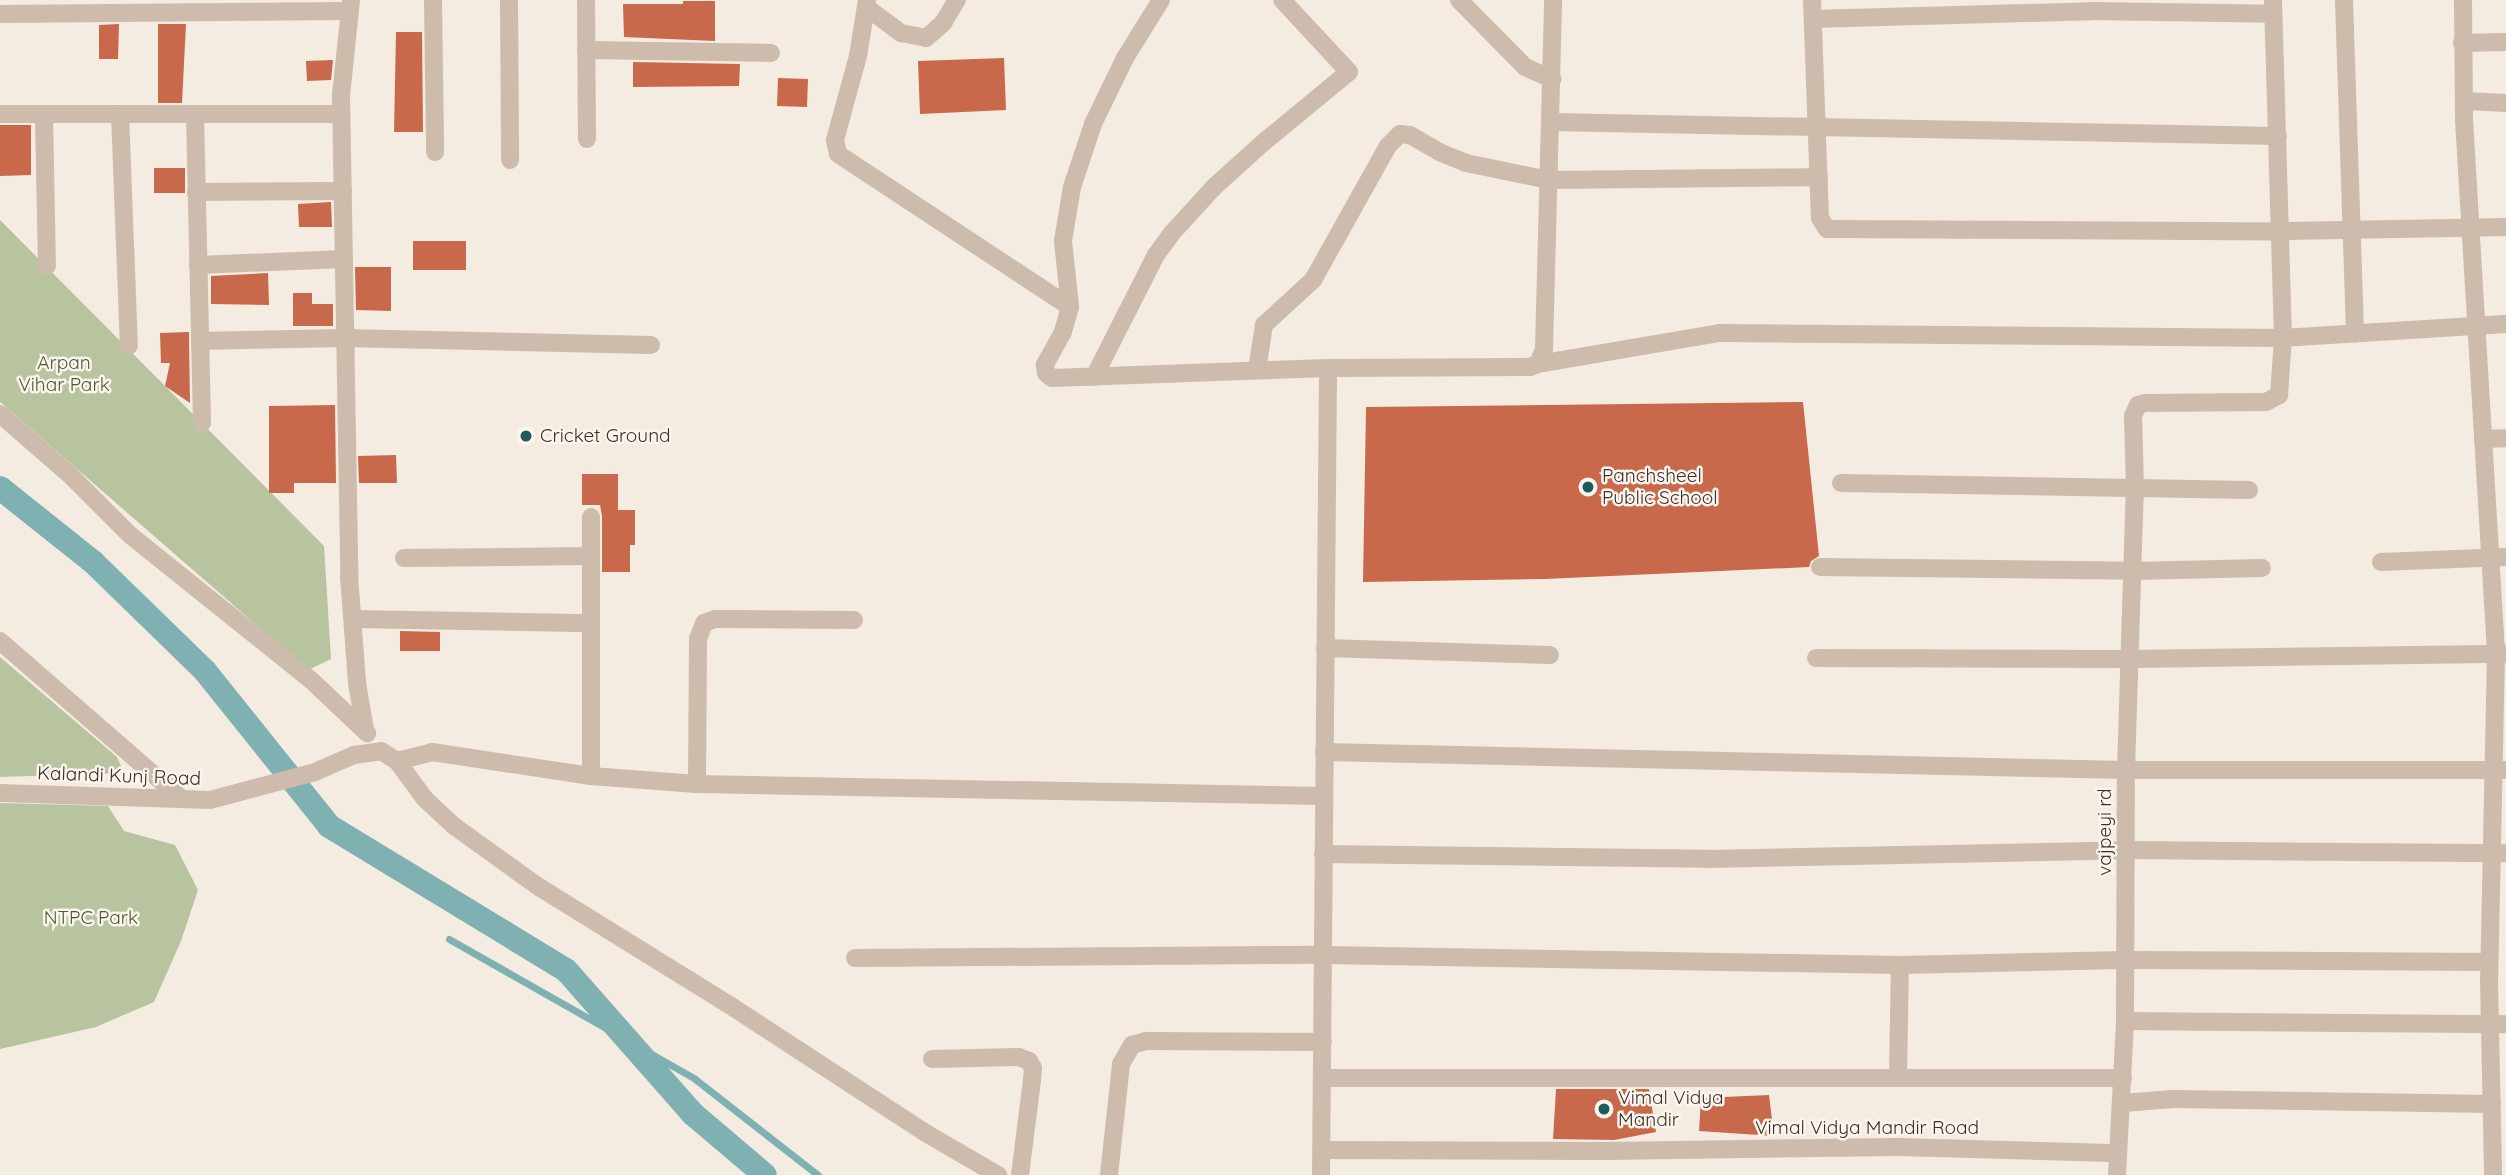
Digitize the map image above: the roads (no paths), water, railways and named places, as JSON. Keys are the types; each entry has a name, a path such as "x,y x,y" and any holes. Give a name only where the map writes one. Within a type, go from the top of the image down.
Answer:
{"street":[{"path":"433,0 435,152"},
{"path":"509,0 510,160"},
{"path":"586,0 587,139"},
{"path":"867,3 901,33 926,38 943,23 957,0"},
{"path":"1161,0 1119,69 1093,124 1072,187 1063,241 1070,307 1063,332 1045,365 1046,373 1059,379 1328,368 1530,367 1719,333 2283,338 2506,324"},
{"path":"1094,377 1156,255 1172,233 1214,187 1349,72 1282,0"},
{"path":"1459,0 1525,67 1552,79"},
{"path":"1538,364 1544,349 1553,0"},
{"path":"1812,0 1819,129 1820,218 1823,225 1833,231 2281,231 2506,227"},
{"path":"2344,0 2355,334"},
{"path":"2463,0 2464,101 2483,439 2498,557 2501,653 2498,929 2489,962 2498,1024 2492,1104 2493,1175"},
{"path":"867,3 858,56 835,140 838,154 1070,307"},
{"path":"0,14 47,7 351,5 341,114 345,338 352,619 365,730"},
{"path":"1813,19 2272,7 2283,338"},
{"path":"2462,43 2506,42"},
{"path":"586,50 771,53"},
{"path":"2464,101 2506,103"},
{"path":"0,114 341,114"},
{"path":"44,114 47,266"},
{"path":"120,114 129,346"},
{"path":"195,114 202,424"},
{"path":"1551,122 2278,136"},
{"path":"1257,370 1264,325 1313,280 1388,146 1400,134 1410,135 1439,152 1466,163 1549,180 1819,177"},
{"path":"197,192 343,191"},
{"path":"198,265 344,258"},
{"path":"200,341 345,338 651,345"},
{"name":"vajpeyi rd","path":"2117,1175 2125,1021 2126,770 2136,488 2133,416 2138,405 2266,402 2274,399 2280,388 2283,338"},
{"path":"1321,1175 1322,796 1328,368"},
{"path":"0,414 71,476 130,535 312,681 365,730 382,751 397,761 425,799 454,826 539,887 734,1008 924,1132 998,1175"},
{"path":"2483,439 2506,438"},
{"path":"1840,483 2249,490"},
{"path":"591,517 591,776"},
{"path":"404,558 591,556"},
{"path":"2381,562 2498,557"},
{"path":"1820,567 2134,572 2262,568"},
{"path":"352,619 591,623"},
{"path":"697,784 698,639 704,623 715,620 854,620"},
{"path":"0,641 183,799"},
{"path":"1325,648 1550,655"},
{"path":"1816,658 2130,659 2501,653"},
{"name":"Kalandi Kunj Road","path":"0,793 210,800 315,772 354,755 382,751"},
{"path":"397,761 432,752 591,776 697,784 1322,796"},
{"path":"1324,752 2126,770 2499,770"},
{"path":"1323,854 1708,859 2126,850 2499,853"},
{"path":"855,958 1323,955 1900,965 2124,960 2489,962"},
{"path":"1898,1076 1900,965"},
{"path":"2125,1021 2498,1024"},
{"path":"1109,1175 1121,1064 1132,1045 1146,1041 1322,1042"},
{"path":"932,1059 1019,1057 1029,1061 1033,1068 1020,1175"},
{"path":"1322,1078 2123,1078"},
{"path":"2122,1103 2174,1099 2492,1104"},
{"name":"Vimal Vidya Mandir Road","path":"1322,1150 1606,1151 1898,1147 2118,1153"}],"waterway":[{"path":"0,488 93,562 205,671 329,826 566,970 693,1114 765,1175"},
{"path":"449,939 695,1079 818,1175"}],"place":[{"name":"Cricket Ground","path":"526,436"},
{"name":"Panchsheel Public School","path":"1588,487"},
{"name":"Vimal Vidya Mandir","path":"1604,1109"}],"park label":[{"name":"Arpan Vihar Park","path":"64,374"},
{"name":"NTPC Park","path":"91,918"}]}
